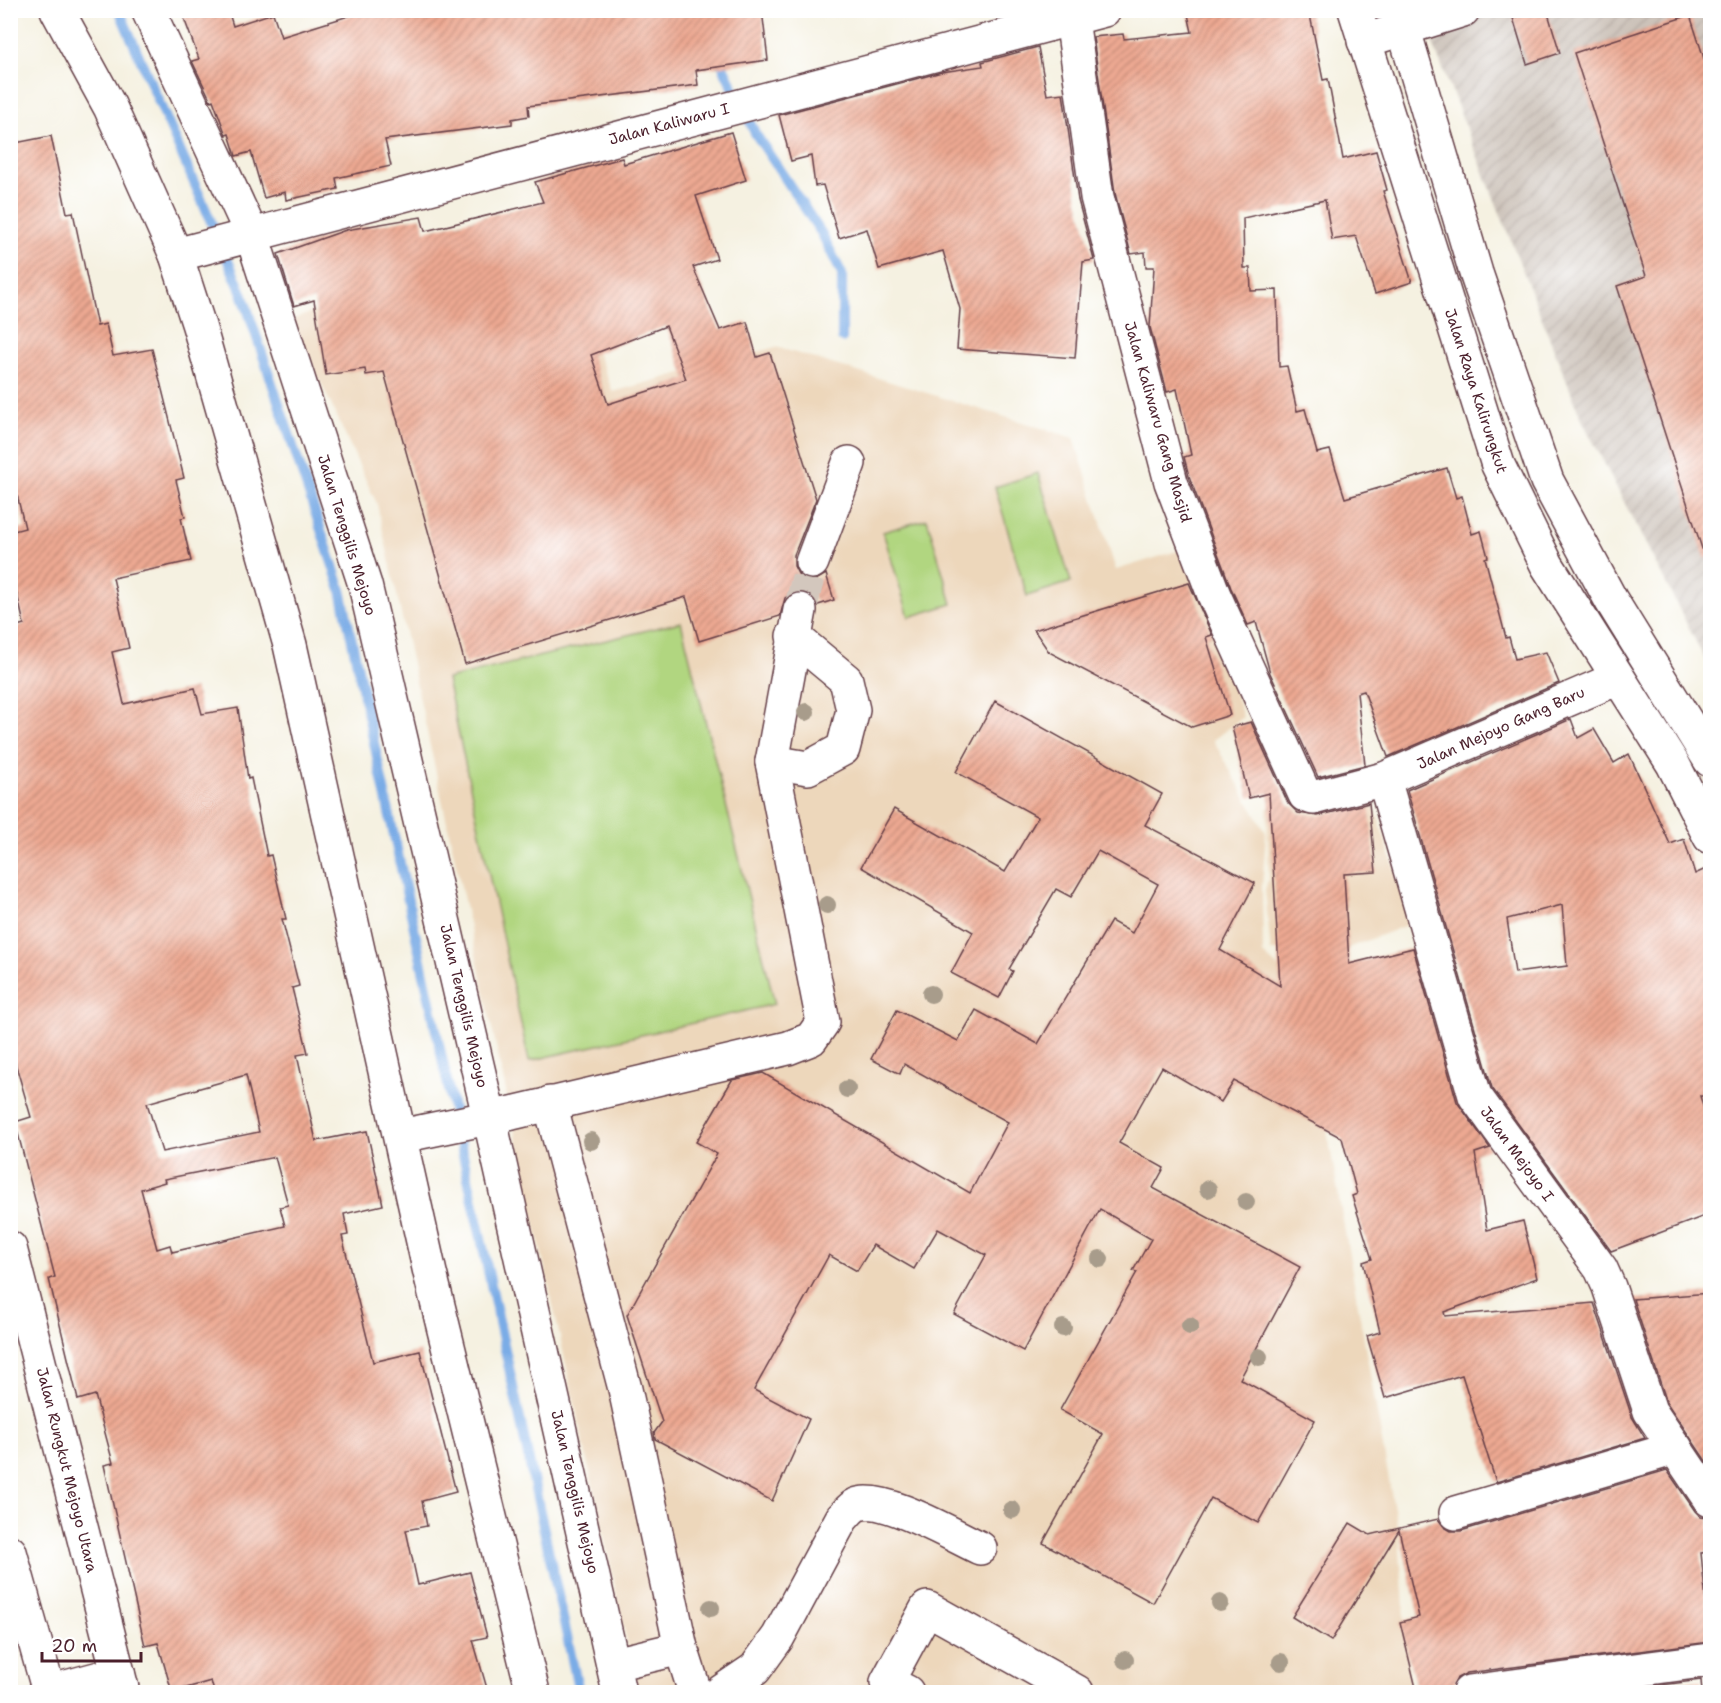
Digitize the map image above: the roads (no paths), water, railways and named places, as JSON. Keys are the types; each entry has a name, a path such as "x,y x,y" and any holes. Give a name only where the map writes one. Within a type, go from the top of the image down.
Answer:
{"street":[{"path":"57,10 110,107 184,252 290,645 411,1133 430,1273 533,1692"},
{"name":"Jalan Tenggilis Mejoyo","path":"148,10 243,236 365,585 480,1118 616,1678"},
{"name":"Jalan Kaliwaru I","path":"243,236 1104,10"},
{"name":"Jalan Raya Kalirungkut","path":"1355,10 1498,465 1546,565 1673,764 1710,837"},
{"path":"1364,41 1401,19 1463,10"},
{"name":"Jalan Kaliwaru Gang Masjid","path":"1072,19 1097,197 1172,482 1215,595 1305,795 1313,798 1384,780"},
{"path":"1401,19 1476,273 1547,481 1611,600 1709,753 1673,764"},
{"path":"184,252 243,236"},
{"path":"812,562 849,463"},
{"path":"411,1133 788,1048 811,1039 823,1022 772,762 796,623 846,680 853,710 843,749 808,768 772,762"},
{"name":"Jalan Mejoyo Gang Baru","path":"1384,780 1618,678"},
{"name":"Jalan Mejoyo I","path":"1384,780 1475,1096 1600,1269 1609,1287 1650,1411 1710,1500"},
{"path":"550,1103 625,1389 681,1648 695,1692"},
{"name":"Jalan Rungkut Mejoyo Utara","path":"10,1248 120,1683"},
{"path":"1456,1513 1676,1448"},
{"path":"721,1692 755,1669 778,1637 842,1518 856,1505 872,1502 892,1507 980,1548"},
{"path":"10,1552 17,1609 48,1692 120,1683"},
{"path":"907,1692 887,1682 927,1608 1044,1684 1077,1692"},
{"path":"616,1678 681,1648"},
{"path":"1469,1692 1710,1660"}],"waterway":[{"path":"119,10 242,293 341,590 579,1692"},
{"path":"717,54 755,133 822,234 842,274 842,338"}],"tunnel":[{"path":"800,610 812,562"}]}
